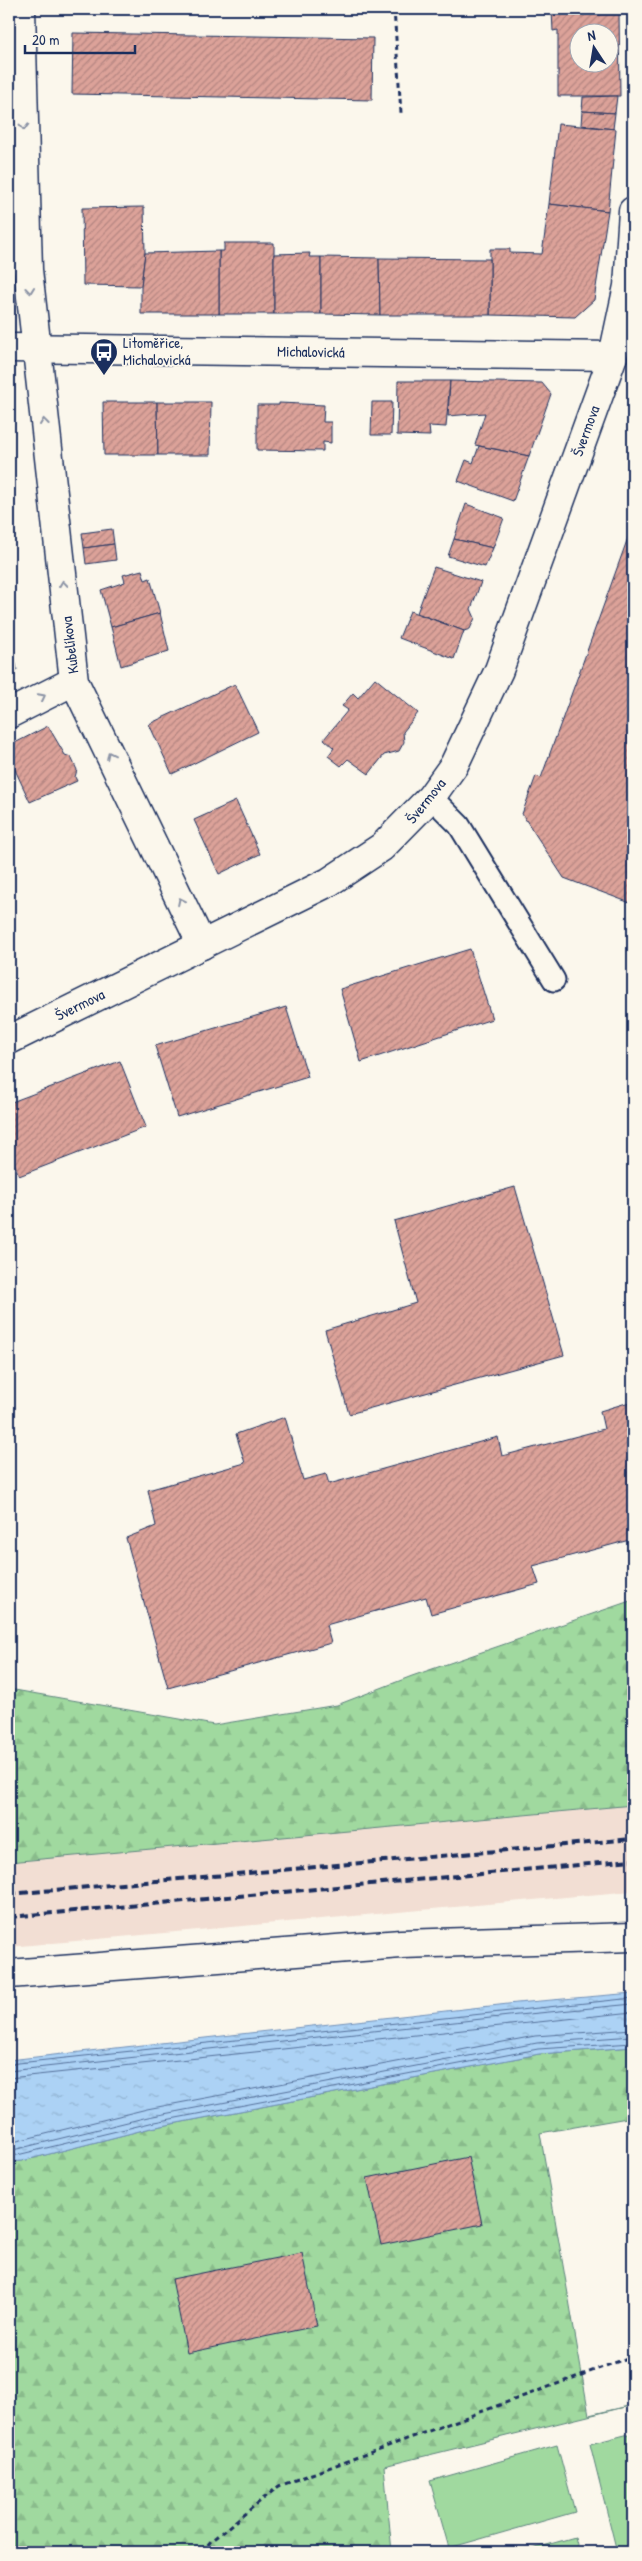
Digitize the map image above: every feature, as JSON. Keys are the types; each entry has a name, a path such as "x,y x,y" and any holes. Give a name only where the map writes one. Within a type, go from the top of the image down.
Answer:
{"street":[{"name":"Kubelíkova","path":"21,9 28,270 74,681 202,945"},
{"name":"Švermova","path":"9,1040 202,945 356,866 405,826 431,797 454,765 499,670 613,356 631,286 633,211"},
{"name":"Michalovická","path":"9,348 613,356"},
{"path":"9,714 74,681"},
{"path":"9,1974 401,1944 633,1937"}],"lane":[{"path":"431,797 459,825 554,980"}],"path":[{"path":"394,9 401,113"},
{"path":"202,2552 211,2541 279,2486 633,2356"}],"shaded area":[{"path":"633,1805 633,1891 9,1947 9,1862"}],"green space":[{"path":"633,1600 633,1805 9,1862 9,1689 214,1725 337,1705 412,1676"},
{"path":"633,2047 633,2117 540,2133 589,2415 633,2405 384,2466 392,2552 9,2552 9,2162 22,2161 151,2128 539,2054"},
{"path":"633,2433 633,2552 617,2552 590,2444"},
{"path":"557,2445 575,2512 449,2548 430,2481"},
{"path":"575,2537 579,2552 522,2552"}],"water":[{"path":"633,1993 633,2047 539,2054 151,2128 22,2161 9,2162 9,2060 517,2003"}],"building":[{"path":"562,9 619,9 619,12 562,11"},
{"path":"552,11 619,12 619,22 570,22 570,72 620,72 620,96 558,96 558,30 553,31"},
{"path":"73,33 373,38 372,100 72,94"},
{"path":"617,96 615,113 582,111 583,97"},
{"path":"582,111 615,113 613,129 581,125"},
{"path":"558,124 616,129 608,211 549,204"},
{"path":"549,204 608,211 594,300 575,317 490,315 490,249 510,249 510,253 542,254"},
{"path":"144,207 145,253 141,286 83,285 82,208"},
{"path":"224,243 274,243 274,314 219,314 219,251 224,251"},
{"path":"219,251 219,314 141,314 141,286 145,253"},
{"path":"310,253 309,257 321,257 321,314 274,314 274,254"},
{"path":"321,257 379,258 380,315 321,314"},
{"path":"379,258 490,259 490,315 380,315"},
{"path":"398,381 450,381 446,427 429,426 430,436 397,435"},
{"path":"450,381 542,383 551,394 529,456 475,445 485,413 448,416"},
{"path":"103,402 157,402 158,455 104,455"},
{"path":"157,402 211,402 210,455 158,455"},
{"path":"372,402 392,402 391,435 371,435"},
{"path":"279,403 324,405 323,422 331,422 331,443 323,442 323,451 257,450 257,405 279,405"},
{"path":"479,446 529,456 513,501 458,481 466,460 473,463"},
{"path":"466,504 504,518 493,548 454,539"},
{"path":"633,524 633,904 564,878 522,814 536,776 541,778"},
{"path":"112,529 114,544 84,548 82,533"},
{"path":"454,539 493,548 485,567 448,556"},
{"path":"114,544 116,560 86,564 84,548"},
{"path":"434,567 481,582 471,609 475,618 470,629 464,631 417,613"},
{"path":"142,570 145,580 150,578 160,613 111,627 101,590 125,582 123,575"},
{"path":"410,611 464,631 454,659 399,638"},
{"path":"160,613 169,651 121,666 111,627"},
{"path":"9,628 17,670 9,671"},
{"path":"375,678 418,713 403,732 404,742 399,751 384,755 369,774 348,759 341,766 328,756 334,748 324,739 348,710 342,706 353,693 358,698"},
{"path":"235,684 258,732 172,774 149,724"},
{"path":"48,726 65,755 71,757 77,770 75,777 77,781 30,802 9,757 9,746"},
{"path":"236,801 260,854 219,874 194,820"},
{"path":"470,949 492,1019 361,1062 340,989"},
{"path":"286,1007 308,1077 177,1117 155,1046"},
{"path":"120,1061 146,1127 19,1176 9,1149 9,1103"},
{"path":"515,1187 564,1355 349,1414 325,1330 416,1303 394,1221"},
{"path":"633,1401 633,1539 533,1566 539,1584 431,1614 426,1597 326,1625 331,1643 168,1688 126,1538 156,1526 148,1490 245,1463 236,1434 285,1417 303,1480 326,1474 329,1484 498,1437 502,1456 604,1429 600,1411"},
{"path":"468,2157 482,2224 381,2245 367,2178"},
{"path":"302,2253 317,2326 187,2353 172,2279"}],"railway":[{"path":"9,1894 633,1839"},
{"path":"9,1917 633,1860"}],"place":[{"name":"Litoměřice, Michalovická","path":"104,376"}]}
